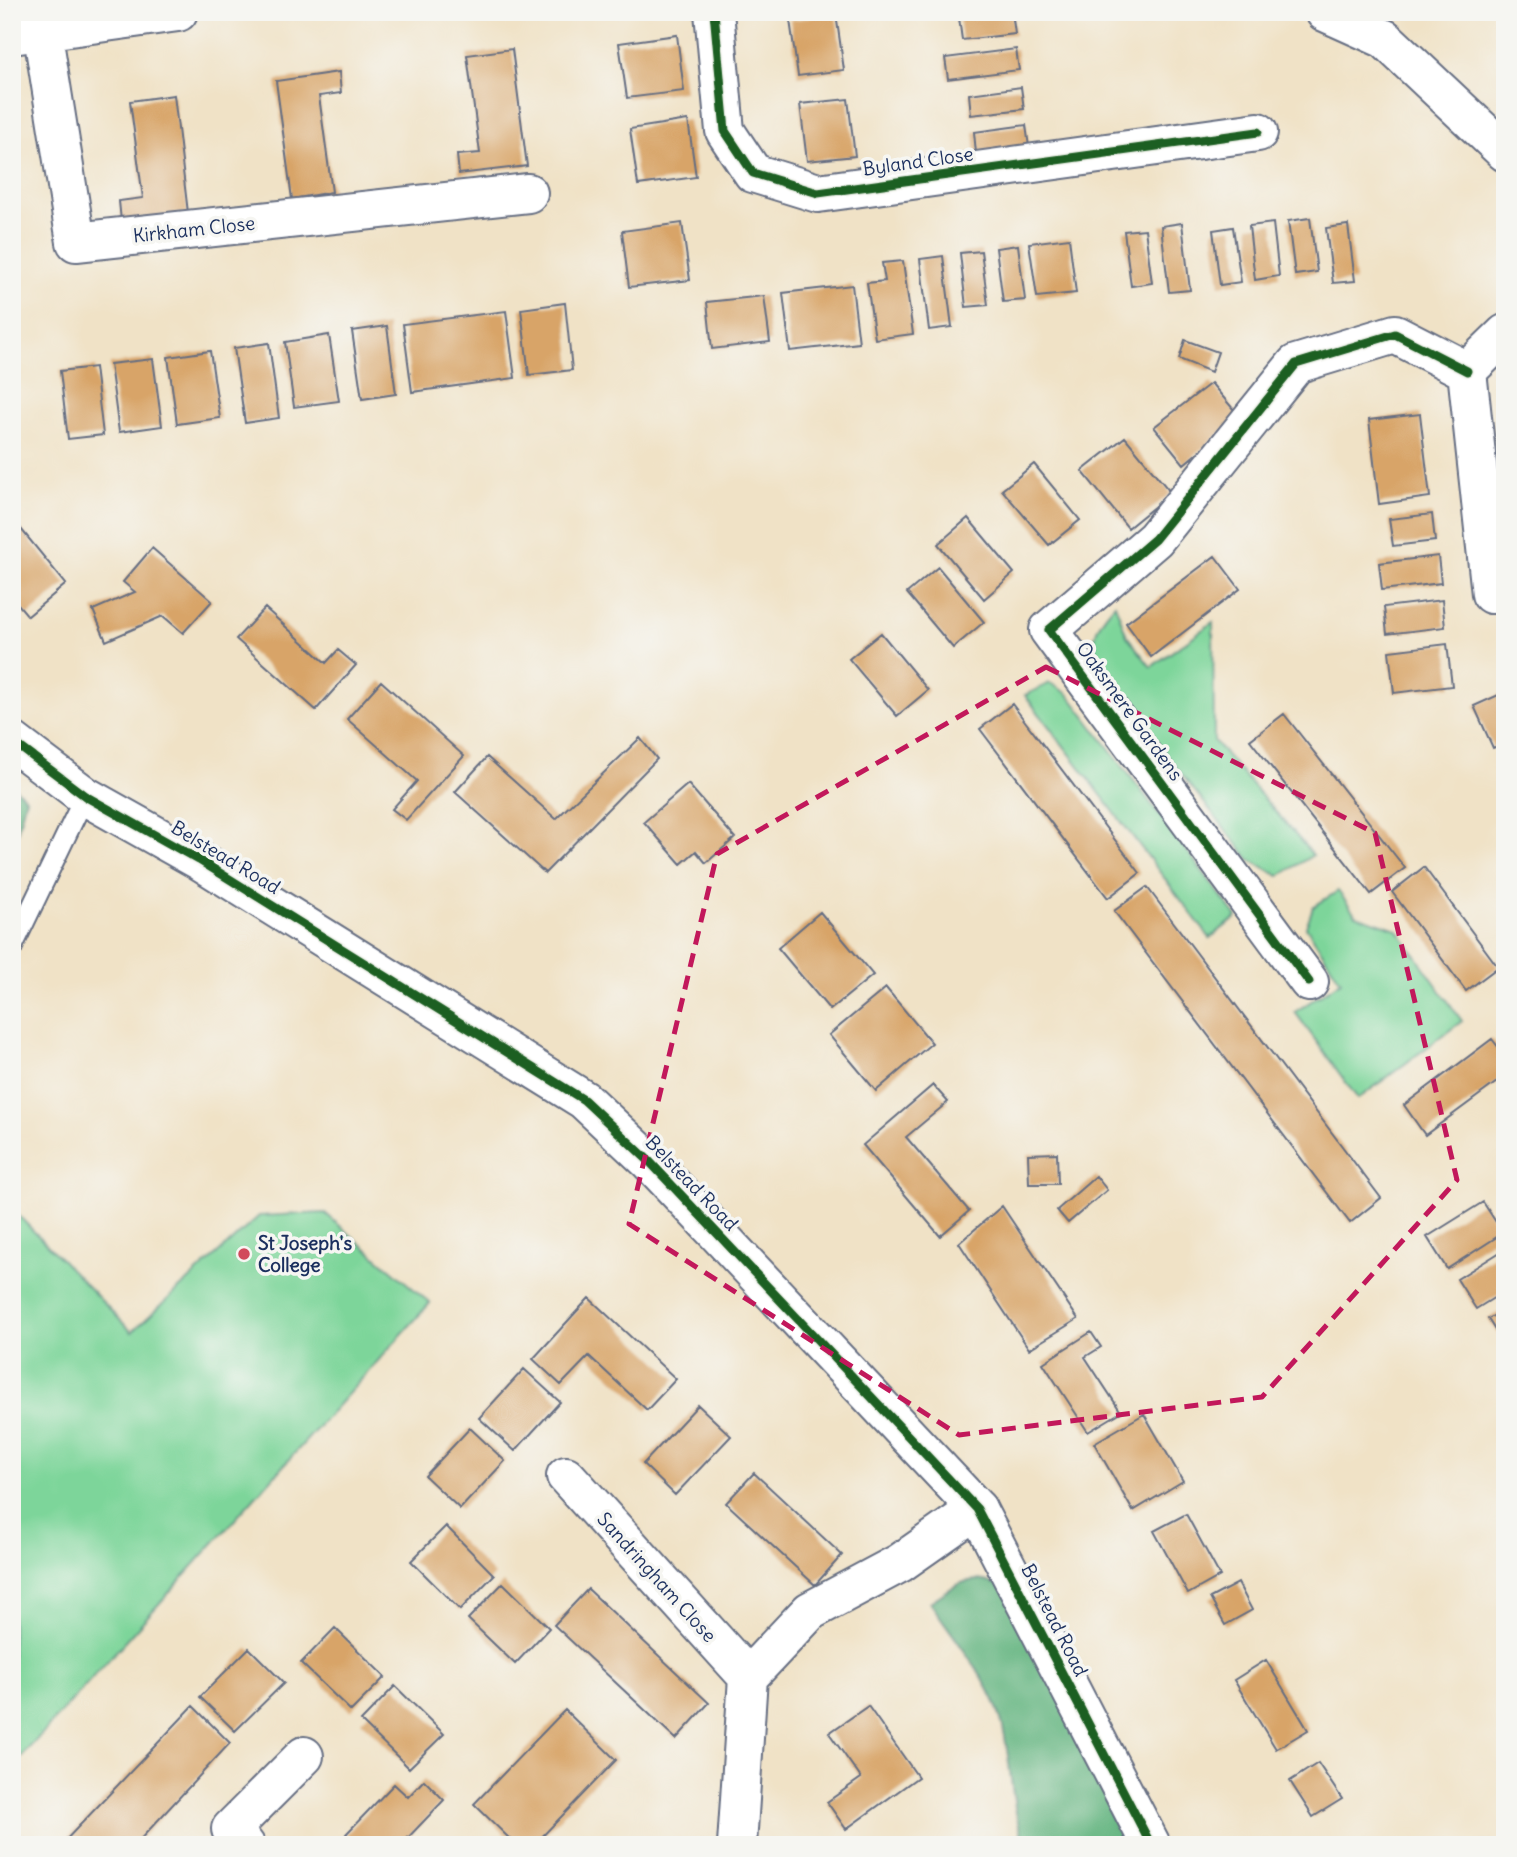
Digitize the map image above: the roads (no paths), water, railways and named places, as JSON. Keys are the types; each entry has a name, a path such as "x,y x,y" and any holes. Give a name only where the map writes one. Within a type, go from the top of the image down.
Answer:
{"street":[{"name":"Byland Close","path":"714,12 725,131 753,173 818,192 1258,132"},
{"path":"1325,12 1384,39 1505,152"},
{"path":"27,32 167,13"},
{"name":"Kirkham Close","path":"27,32 76,242 528,193"},
{"name":"Oaksmere Gardens","path":"1308,982 1049,630 1155,539 1296,365 1395,334 1467,371"},
{"path":"1491,594 1467,371 1505,334"},
{"name":"Belstead Road","path":"12,741 85,796 199,860 584,1100 650,1162 977,1509 1151,1845"},
{"name":"Sandringham Close","path":"566,1476 748,1677"},
{"path":"737,1845 748,1677 810,1611 900,1563 977,1509"},
{"path":"245,1845 231,1829 304,1756"}],"lane":[{"path":"12,948 85,796"}],"place":[{"name":"St Joseph's College","path":"244,1254"}]}
